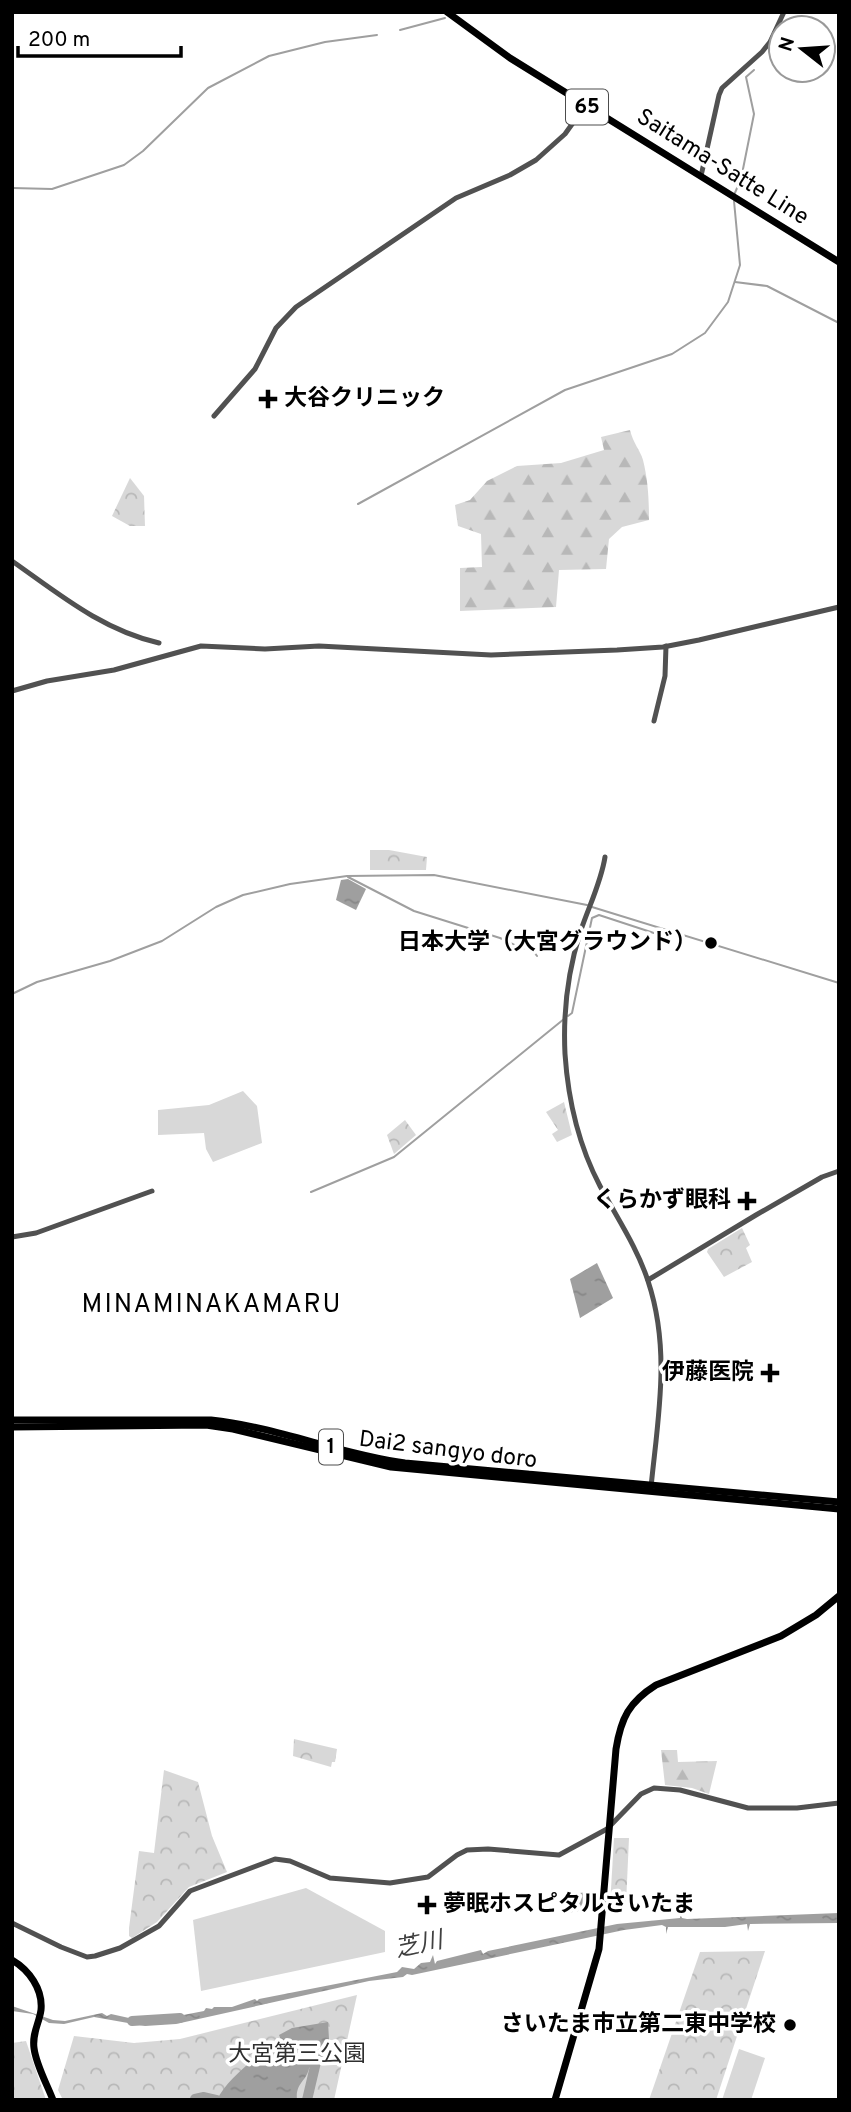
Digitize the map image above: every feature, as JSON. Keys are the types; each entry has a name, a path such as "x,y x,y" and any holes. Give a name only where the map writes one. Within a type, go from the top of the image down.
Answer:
{"main road":[{"name":"Saitama-Satte Line","path":"447,12 494,48 839,262"},
{"name":"Dai2 sangyo doro","path":"12,1420 220,1421 391,1461 839,1509"},
{"name":"Dai2 sangyo doro","path":"12,1427 206,1425 233,1429 391,1468 839,1502"},
{"path":"555,2100 599,1949 620,1731 629,1709 637,1698 669,1679 793,1630 839,1596"},
{"path":"12,1960 27,1970 40,1997 41,2010 33,2036 34,2051 53,2100"}],"street":[{"path":"701,176 722,89 766,47 784,12"},
{"path":"214,416 255,369 276,328 296,307 456,198 536,160 565,134 585,106"},
{"path":"12,561 103,624 140,639 159,643"},
{"path":"12,691 47,681 114,670 211,645 265,649 318,646 491,656 666,646 839,607"},
{"path":"654,721 665,676 666,646"},
{"path":"605,857 573,960 566,1007 567,1074 575,1123 592,1170 632,1241 648,1280 658,1320 662,1360 661,1400 651,1488"},
{"path":"648,1280 822,1177 839,1171"},
{"path":"12,1237 36,1233 152,1191"},
{"path":"12,1923 61,1947 87,1957 95,1956 120,1948 159,1926 190,1891 275,1859 290,1861 331,1878 390,1883 428,1877 467,1850 488,1849 559,1855 607,1829 641,1794 654,1788 680,1790 748,1808 797,1808 839,1803"}],"green space":[{"path":"630,430 645,467 649,520 622,527 609,539 606,569 559,570 556,607 460,611 460,568 482,567 481,534 458,526 455,505 470,500 487,481 517,466 561,463 604,450 601,437"},
{"path":"130,478 144,496 145,526 130,526 112,516"},
{"path":"370,850 389,850 427,857 426,870 370,870"},
{"path":"243,1091 257,1106 262,1143 213,1162 206,1149 204,1133 158,1135 158,1110 209,1105"},
{"path":"564,1102 572,1135 557,1142 552,1134 558,1130 546,1112"},
{"path":"405,1120 416,1135 394,1154 387,1135"},
{"path":"742,1228 750,1245 746,1248 752,1262 724,1277 707,1252 708,1249"},
{"path":"294,1739 337,1749 335,1762 332,1762 331,1767 293,1756"},
{"path":"661,1750 677,1750 678,1762 717,1761 709,1794 692,1788 665,1785"},
{"path":"164,1770 198,1782 212,1836 227,1872 189,1887 157,1922 132,1938 129,1936 129,1928 139,1851 154,1853"},
{"path":"614,1838 629,1838 626,1904 610,1906"},
{"path":"306,1888 385,1931 385,1952 201,1991 193,1920"},
{"path":"765,1951 716,2100 649,2100 700,1952"},
{"name":"大宮第三公園","path":"357,1995 334,2100 63,2100 58,2090 74,2036 134,2043 180,2039"},
{"path":"26,2041 46,2100 12,2100 12,2043"},
{"path":"739,2049 765,2058 751,2100 722,2100"}],"water":[{"path":"348,879 366,889 356,910 336,900 341,880"},
{"path":"597,1263 613,1298 580,1318 570,1279"},
{"path":"598,1891 596,1908 567,1913 570,1894"},
{"path":"680,1911 682,1918 687,1919 839,1913 839,1923 750,1924 748,1931 747,1924 725,1927 668,1927 666,1934 666,1927 662,1925 624,1930 407,1974 403,1977 369,1981 176,2024 145,2026 94,2017 64,2024 49,2023 33,2014 12,2011 12,2006 53,2020 65,2021 102,2013 147,2022 204,2011 206,2008 232,2007 255,1999 257,2001 397,1972 402,1967 414,1969 421,1963 430,1962 433,1955 435,1964 437,1961 481,1950 483,1954 617,1924 680,1918"},
{"path":"328,2022 326,2059 309,2068 299,2086 297,2100 217,2100 229,2083 254,2059 281,2040 279,2035 292,2028"}],"waterway":[{"path":"400,30 445,18"},
{"path":"12,188 52,189 124,165 143,151 208,88 269,56 325,42 377,35"},
{"path":"734,195 741,179 754,114 746,77 754,70"},
{"path":"358,504 565,390 672,354 705,333 728,302 740,265 734,201"},
{"path":"735,282 767,286 839,323"},
{"path":"12,994 37,982 110,961 162,941 216,907 243,895 290,884 347,876 434,875 587,905"},
{"path":"348,877 414,911 500,938 523,949 529,945 537,956"},
{"path":"592,907 839,983"},
{"path":"568,1016 572,1013 592,918 599,915 663,936 667,931"},
{"path":"311,1192 394,1157 564,1019"},
{"name":"芝川","path":"132,2021 180,2018"},
{"path":"307,2100 316,2062"},
{"path":"195,2099 204,2097 217,2100"}],"place":[{"name":"大谷クリニック","path":"268,399"},
{"name":"日本大学（大宮グラウンド）","path":"711,943"},
{"name":"くらかず眼科","path":"747,1201"},
{"name":"伊藤医院","path":"770,1373"},
{"name":"夢眠ホスピタルさいたま","path":"427,1905"},
{"name":"さいたま市立第二東中学校","path":"790,2025"}],"district":[{"name":"MINAMINAKAMARU","path":"212,1305"}]}
